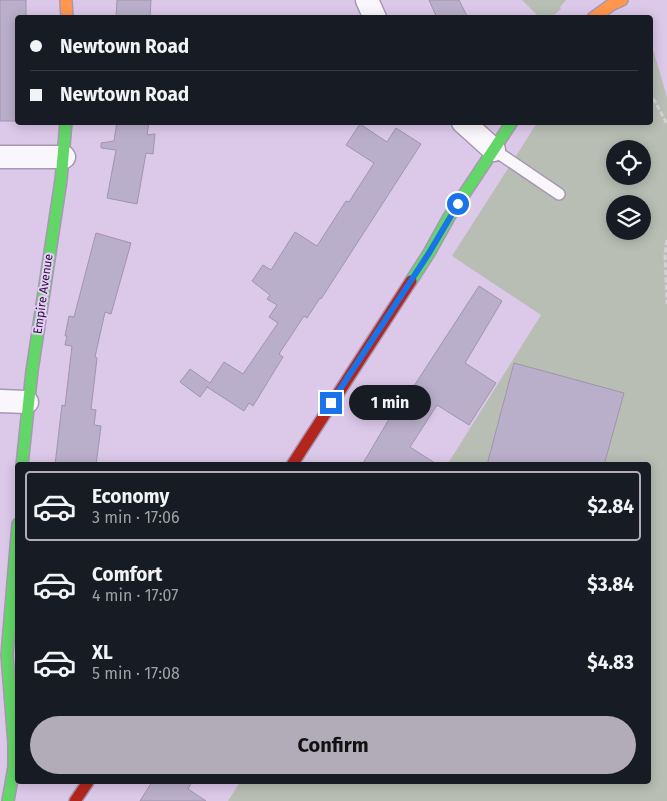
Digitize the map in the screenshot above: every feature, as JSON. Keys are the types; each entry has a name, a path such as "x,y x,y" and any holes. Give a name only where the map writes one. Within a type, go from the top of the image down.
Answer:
{"street":[{"path":"66,0 67,15"},
{"path":"367,0 374,15"},
{"path":"597,15 622,0"},
{"name":"Empire Avenue","path":"22,462 27,402 64,157 66,125"},
{"path":"466,125 494,150"},
{"path":"294,462 510,125"},
{"path":"0,157 64,157"},
{"path":"0,401 27,402"},
{"path":"15,552 4,655 15,751"},
{"path":"8,801 15,765"},
{"path":"75,801 87,784"}],"lane":[{"path":"494,150 559,194"}],"path":[{"path":"653,98 667,124"},
{"path":"667,240 665,255 667,304"}],"shaded area":[{"path":"522,0 566,0 560,7 561,9 554,15 537,15"},
{"path":"653,49 667,97 667,801 228,801 239,784 651,784 651,462 449,462 541,315 452,256 536,125 653,125"}],"building":[{"path":"0,0 26,0 26,15 15,15 15,121 0,121"},
{"path":"117,0 151,0 150,15 116,15"},
{"path":"429,0 459,0 466,15 436,15"},
{"path":"117,125 149,125 147,135 155,134 153,154 146,153 137,204 107,198 116,150 101,148 101,143 114,141"},
{"path":"359,125 387,142 396,128 421,144 321,299 307,318 304,316 279,354 283,357 253,406 249,403 244,411 207,387 200,397 180,382 190,369 210,383 224,362 243,374 278,323 269,317 277,305 267,299 270,295 252,281 263,265 271,270 295,232 317,246 346,201 349,202 374,163 346,145"},
{"path":"96,233 131,243 111,314 105,312 95,357 97,358 91,409 96,410 94,425 101,426 96,462 55,462 62,405 65,406 72,346 65,345 67,336 65,336 69,316 74,317"},
{"path":"479,286 502,301 465,363 496,383 469,425 437,405 410,447 433,462 364,462 398,404 401,406"},
{"path":"514,363 624,393 605,462 488,462"},
{"path":"151,784 191,784 188,789 206,801 140,801"}],"traffic: fast":[{"path":"22,462 32,371 61,180 66,125"},
{"path":"411,281 449,217 510,125"},
{"path":"8,801 14,767 14,743 7,655 15,560"}],"traffic: slow":[{"path":"66,0 67,15"},
{"path":"597,15 622,0"}],"traffic: jam":[{"path":"294,462 411,281"},
{"path":"75,801 87,784"}],"route":[{"path":"331,403 429,253 458,204"}]}
